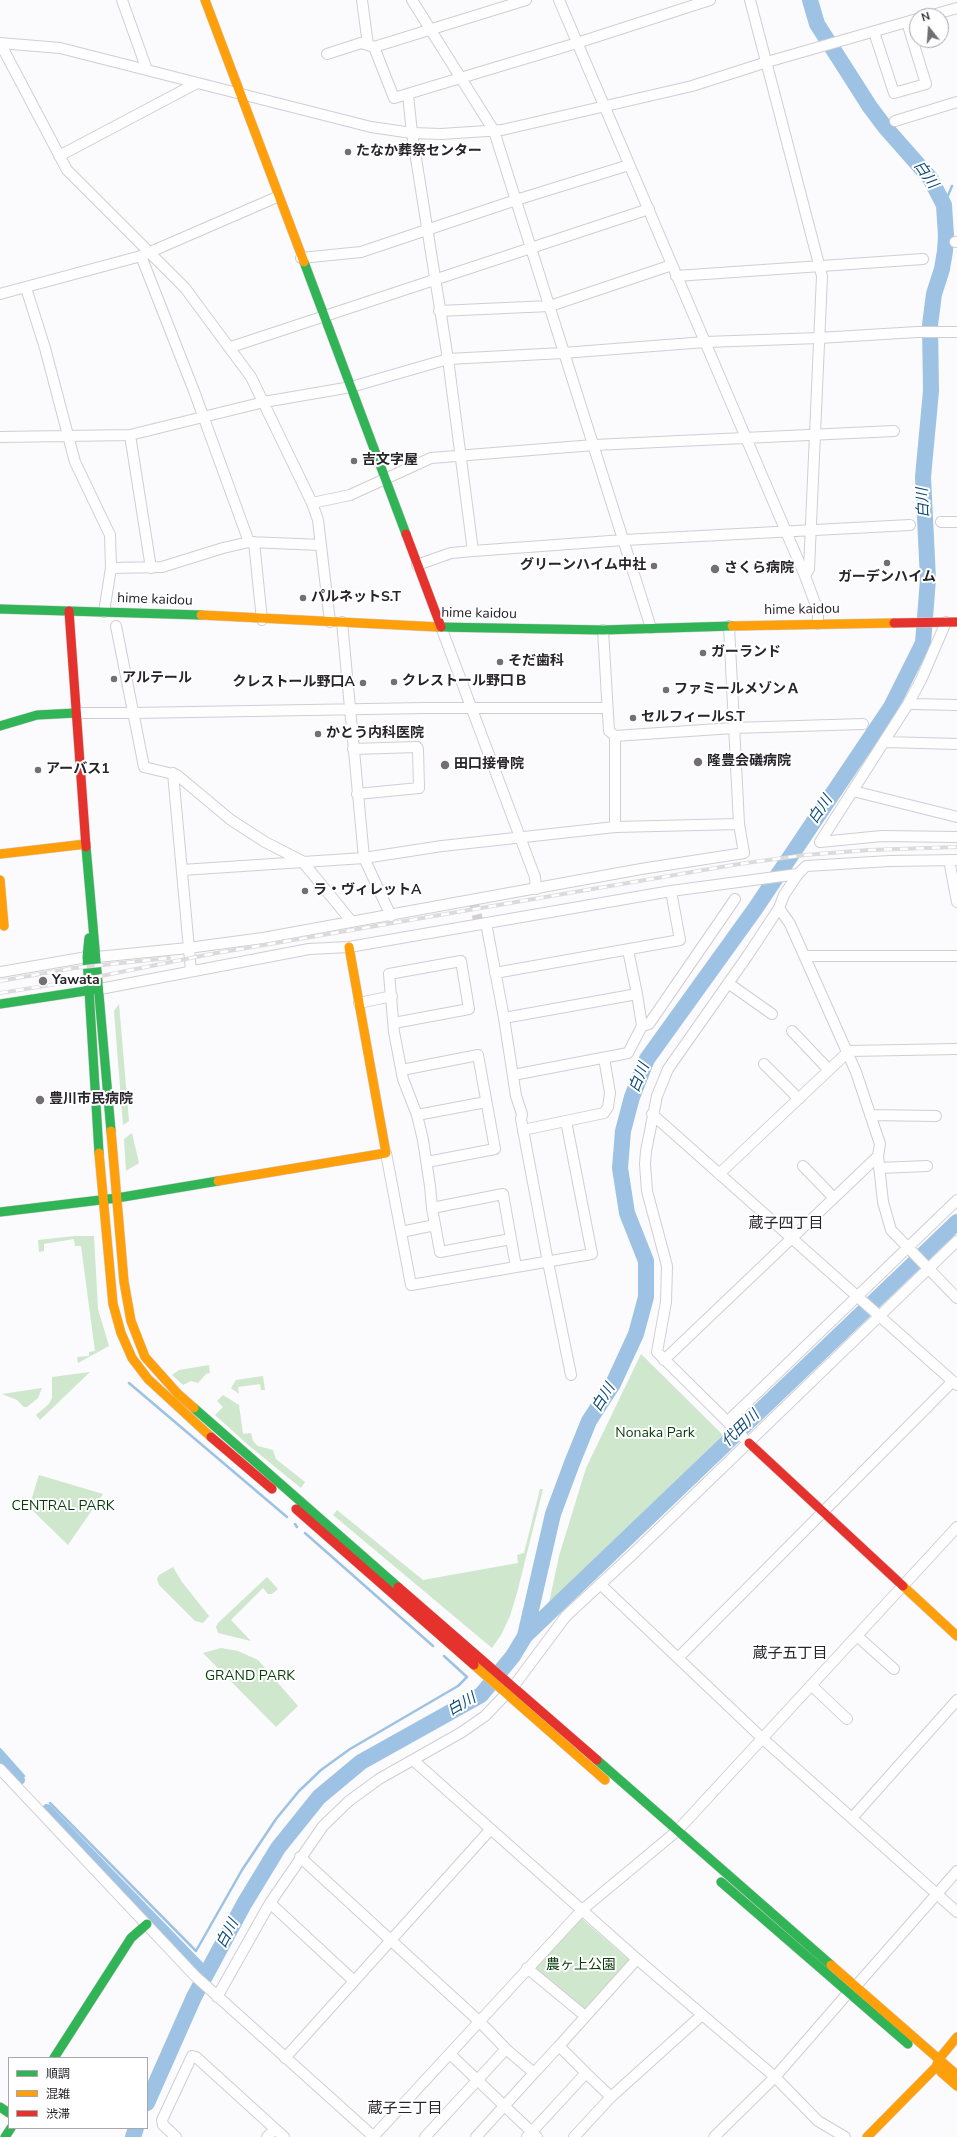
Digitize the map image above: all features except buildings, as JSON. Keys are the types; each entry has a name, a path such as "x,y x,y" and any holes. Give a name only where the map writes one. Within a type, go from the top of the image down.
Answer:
{"street":[{"path":"122,0 147,70"},
{"path":"205,0 241,95 277,197 387,479 417,565 535,877 536,889"},
{"path":"362,0 371,46 394,98 577,44 690,3 710,0"},
{"path":"412,0 494,131 651,628"},
{"path":"327,54 361,43 371,46 526,0"},
{"path":"559,0 805,576 818,610 818,624"},
{"path":"750,0 767,62 798,190 822,276 809,530 809,569 805,576"},
{"path":"956,0 957,4"},
{"path":"0,43 60,48 371,127 412,133 494,131 692,86 767,62 909,22"},
{"path":"874,32 894,93 926,84 918,48"},
{"path":"0,43 67,170 151,252 185,288 231,348 251,377 312,503 318,520 330,622"},
{"path":"60,156 197,83"},
{"path":"408,95 412,133 428,230 434,280 448,359 473,551"},
{"path":"895,121 957,102"},
{"path":"301,258 361,252 516,200 630,165"},
{"path":"0,294 140,256 277,197"},
{"path":"231,348 323,316 531,249 648,209"},
{"path":"140,256 251,542 262,620"},
{"path":"676,276 923,259"},
{"path":"440,311 550,306 672,265"},
{"path":"26,288 45,348 75,462 110,536 111,568 104,612"},
{"path":"0,437 130,435 264,402 351,387 448,359 563,353 705,342 818,338 939,331 957,332"},
{"path":"312,503 350,495 431,458 594,445 815,436 894,430"},
{"path":"130,435 151,568"},
{"path":"941,522 957,522"},
{"path":"417,565 451,553 473,551 624,540 910,525"},
{"path":"111,568 162,567 223,548 251,542 321,545"},
{"name":"hime kaidou","path":"0,609 104,612 441,627 603,630 957,622"},
{"path":"69,611 91,912 92,957 95,990 117,1198 124,1282 131,1321 140,1346 155,1370 178,1394 489,1664 672,1836 856,1986 940,2063 957,2086"},
{"path":"342,622 364,858 391,916"},
{"path":"943,622 922,680 885,742 820,842 882,836 957,837"},
{"path":"116,626 144,767 173,773 206,797 231,820 265,842 302,861 352,922"},
{"path":"1,972 92,957 188,948 391,916 744,853 739,824 729,626"},
{"path":"603,630 609,731 615,736 734,728 863,724"},
{"path":"913,704 957,705"},
{"path":"0,726 38,715 76,713 133,714 349,709 607,708"},
{"path":"614,826 615,736"},
{"path":"885,742 957,744"},
{"path":"353,749 416,747 418,749 419,788 357,794"},
{"path":"173,773 190,971"},
{"path":"853,791 957,817"},
{"path":"182,870 364,858 442,846 614,826 739,824"},
{"path":"0,854 86,844"},
{"path":"957,902 953,860 890,861 806,866 795,874 779,908 668,1069 657,1096 652,1114 646,1150 646,1181 667,1266 666,1302 656,1352 730,1424 957,1636"},
{"path":"0,1004 95,990 309,949 349,947 671,891 795,874"},
{"path":"0,880 2,920"},
{"path":"495,973 680,940 671,891"},
{"path":"642,1026 648,1024 735,899"},
{"path":"779,908 790,924 849,1051 880,1144 878,1156 883,1202 891,1230 957,1298"},
{"path":"486,922 523,1130 571,1374"},
{"path":"349,947 411,1285 592,1254 566,1121"},
{"path":"513,1075 628,1053 642,1026 628,950"},
{"path":"805,956 957,956"},
{"path":"394,1023 469,1009 461,961 389,974 394,1023 402,1070 417,1115 427,1162 432,1208 440,1252 511,1239"},
{"path":"728,984 772,1014"},
{"path":"95,990 102,1199 117,1320 125,1344 136,1363 148,1379 185,1415 611,1786"},
{"path":"504,1018 637,994"},
{"path":"359,1002 392,996"},
{"path":"792,1031 830,1070"},
{"path":"719,1174 849,1051 957,1048"},
{"path":"402,1070 478,1055 494,1149 427,1162"},
{"path":"523,1130 604,1112 608,1107 610,1093 604,1058"},
{"path":"764,1064 798,1099"},
{"path":"417,1115 486,1102"},
{"path":"652,1114 791,1237 877,1316 955,1383 823,1511 678,1658"},
{"path":"870,1115 936,1116"},
{"path":"0,1212 117,1198 386,1153"},
{"path":"664,1360 791,1237 878,1156"},
{"path":"803,1166 834,1198"},
{"path":"879,1168 927,1166"},
{"path":"432,1208 503,1194 516,1267"},
{"path":"730,1424 859,1299 957,1200"},
{"path":"401,1232 435,1225"},
{"path":"510,1684 566,1616 927,1266 957,1241"},
{"path":"0,1769 213,1994 373,2137 582,1910 672,1836 957,1527"},
{"path":"304,1528 354,1571 393,1595"},
{"path":"600,1584 762,1738 957,1912"},
{"path":"857,1636 894,1669"},
{"path":"811,1685 847,1718"},
{"path":"213,1994 300,1857 323,1826 349,1801 379,1779 468,1728 485,1716 503,1692"},
{"path":"852,1818 957,1700"},
{"path":"413,1760 637,1959 775,2077 818,2121 845,2137"},
{"path":"285,2058 490,1830"},
{"path":"300,1857 480,2022 506,2049 534,2073"},
{"path":"856,1986 957,1871"},
{"path":"712,1873 848,1993 957,2075"},
{"path":"270,1903 354,1981"},
{"path":"55,2057 131,1938 147,1924"},
{"path":"476,2137 637,1959"},
{"path":"527,1968 585,2016"},
{"path":"714,2137 775,2077 848,1993"},
{"path":"574,2137 611,2097 702,2015"},
{"path":"940,2063 957,2038"},
{"path":"559,2046 611,2097"},
{"path":"425,2137 506,2049"},
{"path":"867,2137 940,2063 957,2050"},
{"path":"450,2054 505,2106 532,2135 586,2073"},
{"path":"176,2137 163,2125 162,2120 192,2056 196,2057 284,2137"},
{"path":"267,2137 274,2129"}],"green space":[{"path":"119,1004 129,1121 123,1125 114,1011"},
{"path":"132,1133 139,1163 126,1171 124,1139"},
{"path":"75,1236 94,1236 98,1309 109,1346 78,1363 77,1357 89,1356 89,1352 95,1351 81,1246 75,1246 74,1239 44,1244 44,1251 39,1252 38,1240"},
{"name":"Nonaka Park","path":"641,1354 723,1435 549,1603 559,1556 586,1468"},
{"path":"209,1365 210,1373 206,1374 198,1383 191,1381 183,1385 172,1375 179,1370"},
{"path":"90,1372 40,1420 36,1415 49,1404 52,1398 52,1377"},
{"path":"263,1376 265,1390 261,1390 260,1384 238,1387 239,1394 231,1388 236,1380"},
{"path":"42,1388 38,1398 27,1407 24,1407 17,1400 2,1394"},
{"path":"223,1395 239,1405 243,1434 251,1433 253,1441 258,1446 273,1450 276,1459 305,1482 301,1488 247,1444 215,1415 223,1407 217,1401"},
{"name":"CENTRAL PARK","path":"39,1475 103,1494 68,1545 29,1507"},
{"path":"540,1489 543,1489 517,1593 510,1616 501,1635 492,1648 333,1515 337,1510 423,1580 518,1563 517,1555 524,1553"},
{"path":"173,1567 182,1582 209,1616 203,1623 195,1621 159,1585 157,1579 159,1575"},
{"path":"267,1577 278,1589 272,1594 268,1594 263,1588 231,1620 251,1641 218,1633 216,1627 218,1623"},
{"name":"GRAND PARK","path":"221,1648 238,1651 258,1660 298,1706 276,1727 203,1653"},
{"name":"農ヶ上公園","path":"581,1918 629,1960 583,2011 535,1968"}],"waterway":[{"name":"白川","path":"148,2101 194,1997 244,1904 278,1848 319,1797 361,1762 481,1695 513,1656 525,1636 553,1514 589,1421 613,1384 636,1334 646,1297 646,1261 627,1213 620,1168 623,1131 632,1097 647,1059 755,909 891,707 923,643 928,579 923,477 931,391 930,325 934,294 942,269 945,251 946,236 944,205 930,178 885,127 870,107 817,24 810,0"},
{"path":"944,205 952,186"},
{"name":"代田川","path":"525,1636 957,1222"},
{"path":"129,1383 287,1517"},
{"path":"305,1533 433,1646"},
{"path":"50,1803 196,1951 242,1870 276,1819 299,1791 321,1770 350,1749 458,1686 467,1677 444,1656"},
{"path":"0,1749 24,1776"},
{"path":"0,1756 20,1780"},
{"path":"47,1809 206,1973"},
{"name":"白川","path":"133,2137 136,2129"}],"tunnel":[{"path":"473,900 479,924"}],"railway":[{"path":"0,993 76,981 211,954 739,864 805,855 869,850 957,847"},
{"path":"0,981 74,968 169,958"}],"traffic: fast":[{"path":"304,262 406,534"},
{"path":"0,609 201,615"},
{"path":"438,627 603,630 732,626"},
{"path":"0,726 37,715 76,713"},
{"path":"86,847 111,1131"},
{"path":"89,938 87,957 99,1153"},
{"path":"0,1004 98,989"},
{"path":"0,1212 117,1198 218,1181"},
{"path":"194,1408 398,1587"},
{"path":"597,1760 831,1965"},
{"path":"721,1882 908,2044"},
{"path":"55,2057 131,1938 147,1924"},
{"path":"0,2107 8,2112"},
{"path":"5,2137 10,2129"}],"traffic: slow":[{"path":"205,0 304,262"},
{"path":"201,615 438,627"},
{"path":"732,626 894,623"},
{"path":"0,854 86,844"},
{"path":"0,880 4,926"},
{"path":"218,1181 386,1153 349,947"},
{"path":"111,1131 124,1282 131,1321 145,1357 178,1394 194,1408"},
{"path":"99,1153 113,1304 121,1333 132,1358 148,1379 211,1437"},
{"path":"903,1586 957,1636"},
{"path":"474,1665 605,1780"},
{"path":"831,1965 957,2075"},
{"path":"867,2137 936,2067 939,2059 957,2037"},
{"path":"941,2072 957,2086"}],"traffic: jam":[{"path":"406,534 441,627"},
{"path":"69,611 86,847"},
{"path":"894,623 957,622"},
{"path":"211,1437 272,1489"},
{"path":"749,1443 903,1586"},
{"path":"296,1509 474,1665"},
{"path":"398,1587 597,1760"}],"place":[{"name":"たなか葬祭センター","path":"348,152"},
{"name":"吉文字屋","path":"354,461"},
{"name":"ガーデンハイム","path":"887,563"},
{"name":"グリーンハイム中社","path":"654,566"},
{"name":"さくら病院","path":"715,569"},
{"name":"パルネットS.T","path":"303,598"},
{"name":"ガーランド","path":"703,653"},
{"name":"そだ歯科","path":"500,662"},
{"name":"アルテール","path":"114,679"},
{"name":"クレストール野口Ｂ","path":"394,682"},
{"name":"クレストール野口A","path":"363,683"},
{"name":"ファミールメゾンＡ","path":"666,690"},
{"name":"セルフィールS.T","path":"633,718"},
{"name":"かとう内科医院","path":"318,734"},
{"name":"隆豊会礒病院","path":"698,762"},
{"name":"田口接骨院","path":"445,765"},
{"name":"アーバス1","path":"38,770"},
{"name":"ラ・ヴィレットA","path":"305,891"},
{"name":"Yawata","path":"43,981"},
{"name":"豊川市民病院","path":"40,1100"}],"district":[{"name":"蔵子四丁目","path":"786,1224"},
{"name":"蔵子五丁目","path":"790,1654"},
{"name":"蔵子三丁目","path":"405,2109"}]}
